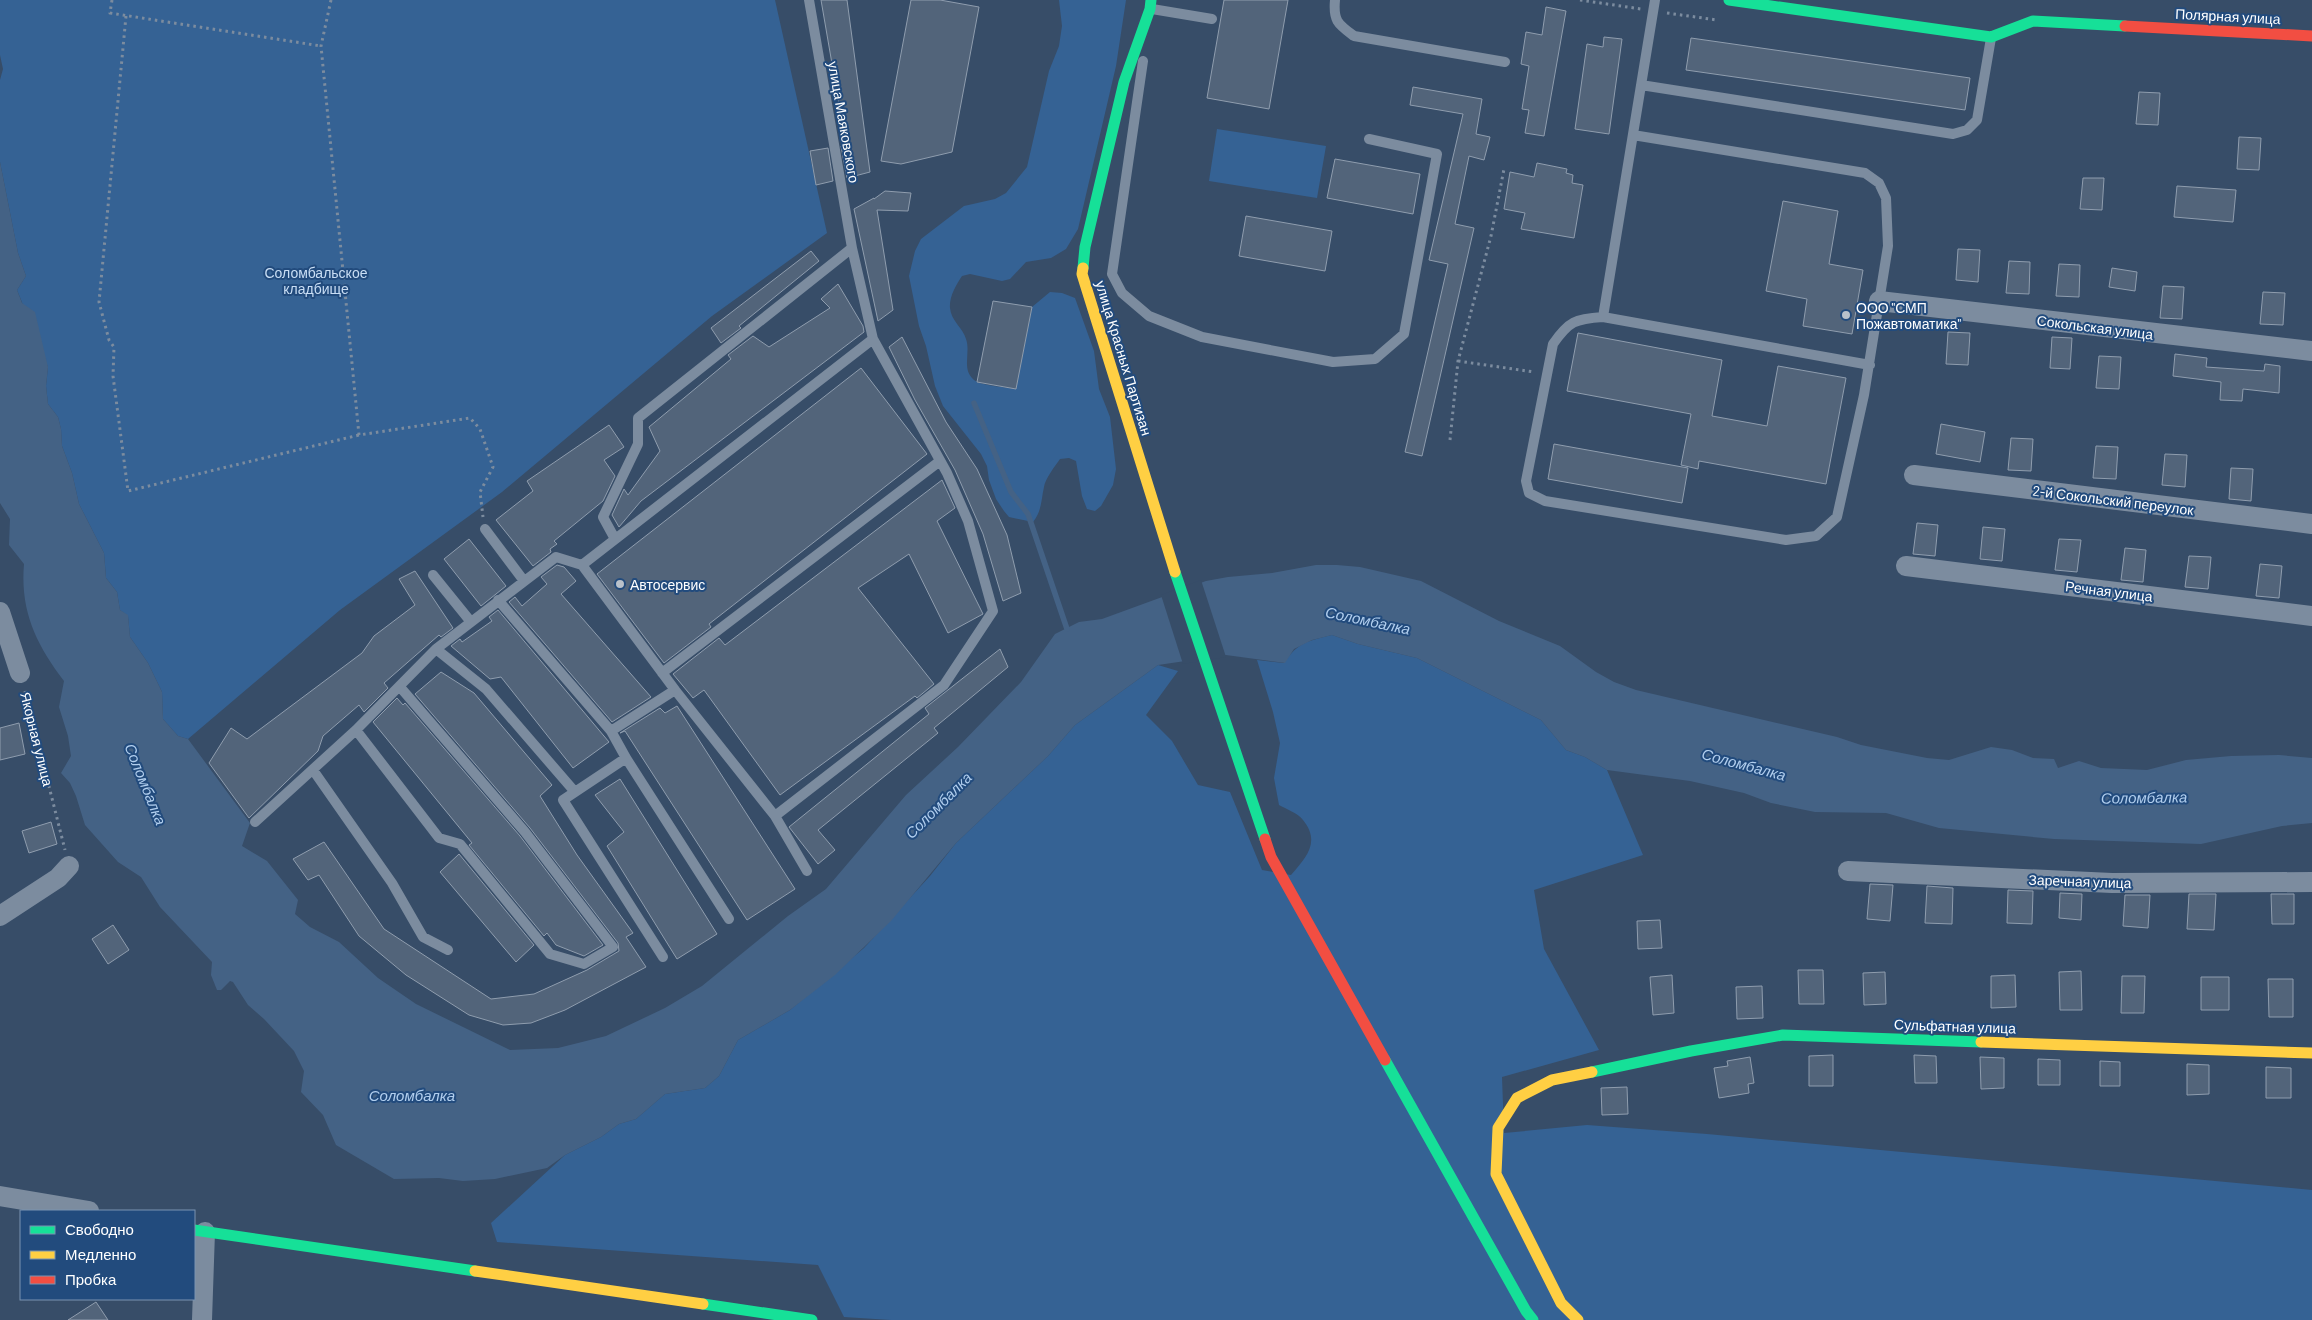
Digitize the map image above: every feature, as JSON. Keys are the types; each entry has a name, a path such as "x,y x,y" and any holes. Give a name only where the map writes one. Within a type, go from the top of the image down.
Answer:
{"street":[{"path":"1729,0 1992,37"},
{"name":"улица Красных Партизан","path":"1151,4 1124,82 1085,247 1082,274 1168,550 1271,857 1512,1286 1533,1320"},
{"name":"Полярная улица","path":"1992,37 2033,20 2312,36"},
{"name":"Сокольская улица","path":"1879,301 2312,351"},
{"name":"2-й Сокольский переулок","path":"1914,475 2312,524"},
{"name":"Речная улица","path":"1906,566 2312,616"},
{"name":"Якорная улица","path":"0,612 20,673"},
{"path":"0,916 58,878 69,866"},
{"name":"Заречная улица","path":"1848,871 2112,883 2312,882"},
{"name":"Сульфатная улица","path":"1578,1320 1561,1303 1496,1174 1498,1128 1517,1098 1552,1080 1692,1050 1783,1035 2312,1053"},
{"path":"0,1196 83,1210"},
{"path":"202,1320 199,1231 812,1320"}],"lane":[{"name":"улица Маяковского","path":"775,816 944,685 993,611 968,521 940,461 873,339 852,248 809,0"},
{"path":"1335,0 1334,15 1340,26 1354,36 1505,62"},
{"path":"1603,317 1655,0"},
{"path":"1212,19 1151,4 1112,274 1122,293 1149,316 1202,337 1221,341 1333,362 1375,359 1404,334 1438,154 1369,139"},
{"path":"1641,85 1953,134 1967,130 1977,120 1992,37"},
{"path":"1633,135 1865,173 1879,183 1886,198 1888,246 1870,365 1837,517 1816,536 1786,540 1545,501 1529,493 1526,481 1553,344 1565,327 1583,318 1603,317 1870,365"},
{"path":"614,539 603,518 638,444 638,418 852,248"},
{"path":"582,565 873,339"},
{"path":"662,673 940,461"},
{"path":"485,529 524,580"},
{"path":"255,822 356,730 436,650 498,600 556,557 582,565 675,690 775,816 807,871"},
{"path":"433,575 471,622"},
{"path":"498,600 611,731 626,758 729,919"},
{"path":"436,650 486,689 575,792"},
{"path":"356,730 439,838 460,844 550,954 584,964 613,947 525,832 400,687"},
{"path":"611,731 675,690"},
{"path":"626,758 563,800 663,957"},
{"path":"313,770 392,883 423,937 448,950"}],"path":[{"path":"112,0 110,13 320,46"},
{"path":"331,0 320,46 359,435"},
{"path":"126,16 98,302 109,340 114,347 113,376 128,491 359,435 470,418 480,429 493,467 480,492 485,529"},
{"path":"1450,440 1458,361 1492,236 1504,169"},
{"path":"1458,361 1547,374"},
{"name":"Якорная улица","path":"20,673 69,866"}],"green space":[{"name":"Соломбальское кладбище","path":"0,0 775,0 827,233 712,316 502,492 340,610 188,739 178,736 163,719 162,692 148,663 130,637 128,616 120,610 117,592 106,578 104,553 79,504 72,473 62,446 58,417 48,404 46,386 48,367 17,290 26,276 18,253 0,162 0,80 3,69 0,55"},
{"path":"1059,0 1126,0 1116,66 1078,229 1066,249 1051,258 1026,262 1010,279 1002,281 970,274 962,276 953,291 950,304 952,317 966,339 968,350 967,366 970,376 982,384 1016,389 1032,307 1050,292 1062,293 1075,298 1094,351 1099,389 1110,417 1116,469 1113,485 1101,506 1095,511 1087,509 1082,496 1076,461 1069,458 1060,459 1046,480 1040,510 1033,522 1009,517 1004,511 996,499 989,480 987,466 981,454 943,406 935,386 926,346 919,326 909,276 915,251 921,239 964,206 995,199 1006,193 1027,167 1049,71 1059,46 1062,26"},
{"path":"1217,129 1326,146 1317,198 1209,181"},
{"path":"1332,635 1358,644 1417,658 1541,720 1566,750 1585,757 1607,770 1643,855 1534,890 1544,949 1599,1050 1502,1077 1504,1133 1587,1125 1707,1134 2312,1190 2312,1320 891,1320 844,1317 818,1265 497,1242 491,1223 565,1155 601,1137 619,1124 636,1119 665,1094 705,1088 719,1076 738,1040 790,1010 864,948 930,876 956,843 1048,756 1075,725 1158,665 1178,671 1146,715 1172,741 1198,785 1230,792 1262,870 1291,875 1306,856 1311,843 1311,835 1301,818 1279,805 1274,778 1280,743 1273,712 1257,660 1284,663 1304,643"}],"water":[{"name":"Соломбалка","path":"0,162 18,253 26,276 17,290 22,303 35,312 48,367 46,386 48,404 58,417 62,446 72,473 79,504 104,553 106,578 117,592 120,610 128,615 130,637 148,663 162,692 163,719 178,736 188,739 250,823 242,846 267,861 298,900 295,914 310,927 339,942 378,978 416,1004 510,1050 558,1048 606,1036 665,1008 702,986 788,916 826,889 906,795 958,747 1021,682 1055,634 1079,622 1102,619 1206,581 1272,573 1316,565 1360,567 1421,581 1499,621 1560,646 1596,672 1614,682 1636,690 1837,737 1861,745 1927,758 1949,760 1991,747 2012,750 2033,758 2054,759 2058,768 2079,761 2101,768 2147,770 2186,760 2231,756 2279,755 2312,758 2312,823 2282,826 2201,844 2054,839 1939,828 1886,813 1815,812 1771,803 1744,793 1690,781 1607,770 1585,757 1566,750 1541,720 1417,658 1358,644 1332,635 1312,640 1294,649 1285,663 1226,655 1158,665 1075,725 1048,756 956,843 891,921 835,975 790,1010 738,1040 719,1076 705,1088 665,1094 636,1119 619,1124 601,1137 565,1155 547,1168 495,1179 463,1181 439,1178 394,1179 336,1145 323,1115 301,1092 304,1071 294,1051 248,1005 233,982 230,981 221,990 217,990 211,975 212,962 160,907 141,877 118,862 85,825 70,783 61,773 71,756 68,736 59,707 64,681 45,654 32,626 25,597 23,581 24,564 9,545 10,519 0,503"}],"pier":[{"path":"1201,580 1226,657 1183,664 1161,595"}],"building":[{"path":"821,0 847,0 870,172 847,178 841,146 846,145"},
{"path":"911,0 940,0 979,7 952,152 901,164 881,161"},
{"path":"1224,0 1288,0 1269,109 1207,98"},
{"path":"1546,7 1566,11 1544,136 1525,133 1529,110 1522,109 1529,66 1521,64 1526,32 1542,35"},
{"path":"1604,37 1622,39 1609,134 1575,129 1587,44 1603,47"},
{"path":"1691,38 1970,78 1965,110 1686,70"},
{"path":"1413,87 1482,99 1476,134 1490,137 1484,160 1469,156 1455,224 1474,228 1422,456 1405,452 1448,264 1429,260 1463,114 1410,105"},
{"path":"2139,92 2160,93 2158,125 2136,124"},
{"path":"2239,137 2261,138 2259,170 2237,169"},
{"path":"828,148 833,181 816,185 810,151"},
{"path":"1335,159 1420,174 1413,214 1327,198"},
{"path":"1537,163 1567,169 1566,173 1573,175 1572,183 1583,185 1574,238 1521,229 1525,213 1504,209 1510,172 1534,177"},
{"path":"2083,178 2104,178 2102,210 2080,209"},
{"path":"2177,186 2236,190 2233,222 2174,217"},
{"path":"885,191 911,193 908,211 877,210 893,310 878,321 854,209"},
{"path":"1783,201 1838,211 1829,264 1863,270 1852,334 1803,326 1807,299 1766,291"},
{"path":"1246,216 1332,231 1325,271 1239,256"},
{"path":"1958,249 1980,250 1978,282 1956,280"},
{"path":"811,251 819,261 721,343 711,328"},
{"path":"2009,261 2030,262 2029,294 2006,293"},
{"path":"2059,264 2080,265 2079,297 2056,296"},
{"path":"2112,268 2137,272 2135,291 2109,287"},
{"path":"838,284 863,326 864,332 641,501 619,527 612,515 624,489 628,495 660,451 649,427 731,359 728,355 753,336 769,347 830,308 821,299"},
{"path":"2163,286 2184,287 2182,319 2160,318"},
{"path":"2263,292 2285,293 2283,325 2260,324"},
{"path":"993,301 1032,307 1016,389 977,382"},
{"path":"1948,332 1970,333 1968,365 1946,364"},
{"path":"1578,333 1722,360 1712,416 1767,426 1778,366 1846,378 1826,484 1699,461 1698,469 1681,465 1691,414 1567,391"},
{"path":"902,337 946,422 977,469 1007,535 1021,593 1003,601 983,534 955,470 915,400 889,347"},
{"path":"2052,337 2072,338 2070,369 2050,368"},
{"path":"2175,354 2207,358 2206,367 2264,371 2265,364 2280,366 2279,393 2243,389 2242,401 2220,400 2221,382 2173,376"},
{"path":"2099,356 2121,357 2119,389 2096,388"},
{"path":"861,368 927,454 709,624 711,627 664,663 597,574"},
{"path":"1941,424 1985,432 1980,462 1936,454"},
{"path":"609,425 624,447 604,460 615,476 603,501 554,541 557,544 550,549 551,552 533,566 496,520 533,491 527,481"},
{"path":"2011,438 2033,439 2031,471 2008,470"},
{"path":"1554,444 1688,468 1682,503 1548,479"},
{"path":"2096,446 2118,447 2116,479 2093,478"},
{"path":"2165,454 2187,455 2185,487 2162,485"},
{"path":"2231,468 2253,469 2251,501 2229,499"},
{"path":"942,480 955,508 937,521 983,614 948,633 909,554 858,588 934,684 780,795 704,690 693,698 673,674 719,638 725,645"},
{"path":"1917,523 1938,525 1935,556 1913,554"},
{"path":"1983,527 2005,529 2002,561 1980,559"},
{"path":"469,539 506,586 481,606 444,559"},
{"path":"2059,539 2081,540 2077,572 2055,570"},
{"path":"2125,548 2146,550 2143,582 2121,580"},
{"path":"2189,556 2211,557 2208,589 2185,587"},
{"path":"2260,564 2282,566 2279,598 2256,596"},
{"path":"557,565 564,567 576,581 561,594 651,697 612,722 509,602 515,597 522,606 547,584 541,577"},
{"path":"415,571 453,628 441,637 439,635 384,683 388,688 364,712 359,705 323,736 318,751 249,818 209,763 231,728 247,739 362,653 374,636 415,605 399,579"},
{"path":"498,610 609,742 573,768 501,677 490,679 451,646 460,639 462,642 492,621 489,617"},
{"path":"1000,649 1008,667 934,728 938,733 818,830 835,850 818,864 789,827 929,714 925,708"},
{"path":"441,672 474,693 552,785 540,796 577,855 633,933 626,937 646,967 565,1010 531,1023 503,1025 469,1015 406,975 359,936 319,875 308,880 293,859 324,842 384,929 491,999 534,994 587,970 619,951 618,943 530,828 415,694"},
{"path":"397,698 403,705 405,703 520,836 603,945 584,956 556,945 547,933 544,936 469,845 472,843 373,722"},
{"path":"677,706 795,889 747,920 625,731 620,733 660,708 665,713"},
{"path":"19,723 25,754 0,760 0,728"},
{"path":"620,779 717,934 677,959 607,846 624,832 595,795"},
{"path":"51,822 57,844 29,853 22,831"},
{"path":"459,854 534,945 516,962 440,872"},
{"path":"1870,884 1893,885 1890,921 1867,919"},
{"path":"1927,886 1953,888 1952,924 1925,923"},
{"path":"2008,890 2033,891 2032,924 2007,923"},
{"path":"2060,893 2082,894 2081,920 2059,918"},
{"path":"2189,894 2216,894 2214,930 2187,929"},
{"path":"2271,894 2294,894 2294,924 2272,924"},
{"path":"2125,895 2150,895 2148,928 2123,926"},
{"path":"1660,920 1662,948 1638,949 1637,921"},
{"path":"113,925 129,950 108,964 92,939"},
{"path":"1798,970 1823,970 1824,1004 1799,1004"},
{"path":"2081,971 2082,1010 2060,1010 2059,972"},
{"path":"1885,972 1886,1004 1864,1005 1863,973"},
{"path":"1672,975 1674,1013 1653,1015 1650,977"},
{"path":"2015,975 2016,1007 1991,1008 1991,976"},
{"path":"2122,976 2145,976 2144,1013 2121,1013"},
{"path":"2201,977 2229,977 2229,1010 2201,1010"},
{"path":"2268,979 2293,979 2293,1017 2269,1017"},
{"path":"1762,986 1763,1018 1737,1019 1736,987"},
{"path":"1833,1055 1833,1086 1809,1086 1809,1056"},
{"path":"1914,1055 1936,1056 1937,1083 1915,1083"},
{"path":"1750,1057 1754,1083 1748,1084 1749,1093 1719,1098 1714,1068 1728,1066 1727,1061"},
{"path":"1980,1057 2004,1058 2004,1088 1981,1089"},
{"path":"2038,1059 2060,1060 2060,1085 2038,1085"},
{"path":"2100,1061 2120,1062 2120,1086 2100,1086"},
{"path":"2187,1064 2209,1065 2209,1094 2187,1095"},
{"path":"2266,1067 2291,1068 2291,1098 2266,1098"},
{"path":"1627,1087 1628,1114 1602,1115 1601,1088"},
{"path":"96,1302 108,1320 68,1320"}],"waterway":[{"path":"974,403 1011,492 1028,514 1067,629"}],"traffic: fast":[{"path":"1083,268 1085,247 1124,82 1150,9 1151,0"},
{"path":"1729,0 1991,37 2033,21 2125,26"},
{"path":"1175,572 1265,839"},
{"path":"1592,1072 1691,1051 1783,1035 1981,1042"},
{"path":"1385,1060 1526,1311 1533,1320"},
{"path":"195,1230 475,1271"},
{"path":"703,1304 812,1320"}],"traffic: slow":[{"path":"1083,268 1082,274 1175,572"},
{"path":"1981,1042 2312,1053"},
{"path":"1578,1320 1561,1303 1496,1174 1498,1128 1517,1098 1552,1080 1592,1072"},
{"path":"475,1271 703,1304"}],"traffic: jam":[{"path":"2125,26 2312,36"},
{"path":"1265,839 1271,857 1385,1060"}],"place":[{"name":"ООО \"СМП Пожавтоматика\"","path":"1846,315"},
{"name":"Автосервис","path":"620,584"}]}
